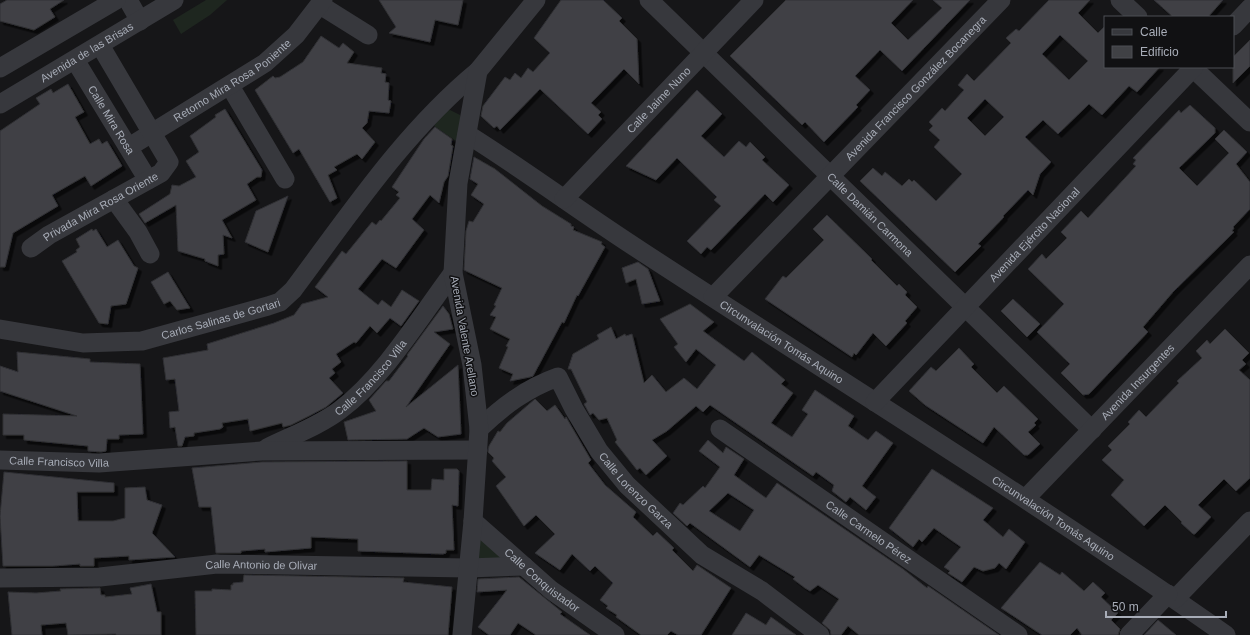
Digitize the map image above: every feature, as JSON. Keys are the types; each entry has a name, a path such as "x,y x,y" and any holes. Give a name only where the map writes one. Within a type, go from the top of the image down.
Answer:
{"street":[{"path":"0,68 116,0"},
{"path":"128,0 140,21"},
{"name":"Avenida de las Brisas","path":"0,104 174,0"},
{"path":"466,134 478,72 536,0"},
{"name":"Calle Damián Carmona","path":"649,0 1092,430"},
{"name":"Calle Jaime Nuno","path":"564,199 754,0"},
{"name":"Avenida Francisco González Bocanegra","path":"713,297 1001,0"},
{"path":"1120,0 1137,16"},
{"path":"322,3 368,36"},
{"name":"Retorno Mira Rosa Poniente","path":"129,147 265,63 296,35 322,3"},
{"path":"1234,25 1250,8"},
{"path":"100,45 153,133"},
{"name":"Calle Mira Rosa","path":"75,60 148,180"},
{"name":"Avenida Ejército Nacional","path":"875,402 964,306 1192,68"},
{"path":"1194,68 1250,122"},
{"name":"Carlos Salinas de Gortari","path":"0,329 83,343 142,341 217,322 280,302 293,290 376,179 442,101 478,72"},
{"path":"230,86 285,179"},
{"path":"442,101 457,103 469,115"},
{"name":"Privada Mira Rosa Oriente","path":"31,248 49,235 164,171 169,160 153,133"},
{"name":"Circunvalación Tomás Aquino","path":"466,134 519,167 564,199 713,297 1026,498 1226,635"},
{"name":"Avenida Valente Arellano","path":"462,635 473,522 479,429 472,365 453,273 458,189 466,134"},
{"path":"114,199 138,232 150,254"},
{"name":"Avenida Insurgentes","path":"1026,498 1250,265"},
{"name":"Calle Francisco Villa","path":"262,451 340,410 361,391 401,343 453,273"},
{"name":"Calle Lorenzo Garza","path":"479,429 494,414 523,393 539,384 558,377 574,409 599,452 626,485 702,554 762,591 820,635"},
{"name":"Calle Carmelo Pérez","path":"720,429 1018,635"},
{"name":"Calle Francisco Villa","path":"0,460 99,463 262,451 478,450"},
{"path":"1129,635 1172,597 1250,521"},
{"name":"Calle Conquistador","path":"473,522 551,590 615,635"},
{"name":"Calle Antonio de Olivar","path":"0,578 100,577 217,564 468,568 524,566"}],"shaded area":[{"path":"206,0 227,0 210,15 181,34 173,20"},
{"path":"450,110 460,115 462,122 459,143 434,126 445,111"},
{"path":"479,535 507,560 477,560"}],"building":[{"path":"7,0 64,0 50,9 55,17 34,30 0,21 0,4"},
{"path":"379,0 463,0 458,25 435,20 430,42 389,33 396,27"},
{"path":"561,0 603,0 622,18 619,21 637,39 639,84 624,69 591,103 601,112 598,115 602,119 588,134 540,89 500,130 497,126 494,128 481,116 483,106 505,77 510,80 515,73 521,78 528,68 533,72 550,53 534,38"},
{"path":"786,0 913,0 891,23 908,40 942,8 933,0 970,0 902,71 880,50 855,76 870,90 856,105 858,107 824,142 805,122 802,125 730,56"},
{"path":"1049,0 1090,0 1078,13 1098,33 1104,27 1104,68 1159,68 1137,92 1129,86 1102,115 1089,104 1058,134 1043,120 1025,137 1051,162 1040,174 1033,195 1028,190 978,244 981,246 955,272 860,181 873,168 882,176 885,172 902,186 909,179 912,182 914,180 936,201 962,174 934,147 940,140 929,130 933,126 929,122 942,108 945,111 964,90 958,85 967,74 974,81 1011,43 1006,38 1016,29 1019,31","holes":["1060,35 1088,61 1069,80 1042,54","985,99 1004,117 985,136 967,118"]},
{"path":"1154,0 1223,0 1209,16 1172,16"},
{"path":"321,36 339,48 343,43 354,52 347,63 382,68 381,73 386,74 385,82 389,83 388,100 391,101 389,113 369,111 367,123 362,128 375,142 362,159 357,154 334,167 337,170 328,175 337,198 330,202 299,149 293,153 255,90 273,76 275,78 280,77 303,62"},
{"path":"1250,40 1250,66 1233,83 1233,68 1234,56"},
{"path":"68,84 84,112 75,117 90,144 99,139 102,144 107,141 122,166 91,186 85,176 52,195 58,206 13,233 5,267 0,267 0,131 40,104 36,98 51,89 53,93"},
{"path":"697,90 722,114 701,136 724,157 739,141 746,147 750,142 765,157 762,160 789,185 773,202 765,194 711,250 707,247 701,254 687,241 721,206 714,200 717,197 677,158 656,180 626,166"},
{"path":"1190,105 1215,128 1215,133 1179,168 1197,186 1229,153 1215,139 1224,130 1247,152 1236,164 1250,182 1250,209 1233,227 1234,228 1232,231 1234,232 1173,292 1143,327 1148,332 1089,394 1083,395 1061,373 1070,364 1037,332 1064,304 1028,269 1042,254 1046,259 1067,238 1061,232 1081,211 1088,218 1136,166 1133,164 1136,160 1133,158 1179,110 1181,113"},
{"path":"225,109 262,170 261,177 257,177 247,184 256,200 222,220 232,238 223,235 224,254 218,255 218,266 205,261 205,259 178,251 176,205 145,223 139,214 170,194 172,185 179,186 196,177 186,161 199,152 190,136 216,117 215,115"},
{"path":"435,127 452,139 451,145 453,146 448,176 444,182 439,203 430,195 412,219 424,230 396,268 382,259 358,289 378,305 382,300 391,307 402,290 419,301 401,326 390,318 377,333 370,326 356,343 354,342 336,354 341,362 332,369 335,373 329,378 343,393 326,407 291,425 283,427 282,423 250,431 248,419 222,423 223,427 220,429 194,433 194,436 185,437 182,446 178,446 175,427 170,428 169,412 179,411 175,379 166,380 163,358 208,350 207,344 274,323 294,315 302,304 328,297 315,287 342,251 346,254 372,222 376,225 380,220 381,221 400,198 396,195 399,192 392,187 424,139"},
{"path":"474,157 495,169 542,206 571,224 571,226 574,227 573,230 602,242 601,244 605,247 578,296 577,295 564,323 562,322 533,376 530,377 510,381 513,374 499,368 508,347 506,346 510,339 490,329 496,317 490,315 496,306 494,305 502,288 464,270 466,231 469,221 473,222 484,204 471,195 478,184 470,179"},
{"path":"288,196 268,252 245,242 256,211"},
{"path":"827,215 897,286 899,284 907,292 905,295 917,307 905,321 907,323 886,346 873,333 856,355 854,353 852,357 765,299 783,276 786,278 824,240 813,229"},
{"path":"92,229 93,231 96,229 107,247 118,240 134,266 138,268 126,304 111,306 108,324 99,323 62,261 77,252 76,250 80,247 76,239"},
{"path":"638,262 648,269 660,301 642,304 636,279 626,283 622,268"},
{"path":"168,272 190,308 177,310 170,301 164,304 151,282"},
{"path":"1013,299 1040,324 1027,337 1001,311"},
{"path":"690,304 714,322 703,331 744,361 752,352 785,380 781,384 793,393 771,423 792,437 808,414 802,410 815,390 854,416 848,426 868,440 876,431 893,443 862,486 876,497 866,510 850,497 846,502 832,491 834,485 816,472 813,476 710,405 703,412 696,406 667,431 652,440 667,456 646,475 640,468 637,470 615,442 617,440 607,418 599,420 593,413 590,415 584,404 587,402 571,369 568,369 573,354 599,339 597,335 611,327 616,339 625,334 626,336 632,334 644,383 652,375 666,392 684,378 697,389 716,365 696,349 686,362 674,347 678,344 660,319"},
{"path":"443,306 449,314 453,329 434,332 450,344 406,407 458,365 461,434 438,437 424,428 407,439 348,440 344,422 376,411 369,400 386,381 389,381"},
{"path":"1225,329 1249,353 1242,360 1246,364 1239,370 1250,380 1250,478 1236,491 1224,479 1198,505 1211,517 1195,534 1193,534 1181,523 1182,522 1165,505 1144,526 1111,495 1124,480 1102,460 1112,450 1108,446 1130,424 1128,422 1139,410 1146,417 1179,383 1177,381 1202,358 1196,351 1207,340 1210,344"},
{"path":"959,348 974,364 971,367 997,393 1004,386 1038,419 1034,423 1036,425 1028,432 1040,444 1028,455 1024,455 994,427 983,443 925,405 909,391 931,367 936,371"},
{"path":"17,352 90,359 90,362 140,364 143,434 119,435 119,439 107,439 106,451 101,452 88,451 88,446 24,440 24,435 3,435 3,414 77,416 0,391 0,366 18,372"},
{"path":"535,399 547,411 555,405 565,419 566,417 591,460 588,463 605,485 636,512 633,517 653,536 657,532 674,548 672,550 693,571 697,565 731,588 701,635 678,635 671,631 667,635 641,635 616,617 617,615 606,608 608,606 600,600 613,583 595,566 590,571 572,554 560,570 535,553 555,534 536,515 524,526 496,486 506,477 492,461 494,458 488,452 489,446 498,431 500,432 507,423"},
{"path":"708,440 723,453 726,447 744,459 734,475 766,498 777,483 903,569 927,588 928,586 999,635 859,635 848,626 841,635 831,635 830,630 822,623 839,599 818,585 810,591 793,579 795,577 759,555 750,567 690,523 687,526 673,513 680,503 683,505 703,486 705,488 720,467 699,451","holes":["728,493 754,510 740,531 709,511"]},
{"path":"407,461 407,490 431,490 432,479 444,480 444,469 457,469 459,471 458,506 452,505 454,550 446,550 446,553 443,554 358,551 358,539 311,537 311,548 265,552 265,549 241,551 241,553 216,553 211,507 199,507 192,468 262,462"},
{"path":"932,469 993,508 983,520 1003,537 1009,529 1025,542 1006,569 999,563 995,568 983,571 974,567 962,582 948,573 950,571 944,567 961,547 934,528 922,542 919,539 913,547 889,528"},
{"path":"4,472 114,483 114,492 77,492 78,521 113,521 125,518 125,488 145,487 147,500 162,505 152,533 175,557 129,560 129,556 94,558 94,566 80,566 80,564 53,566 3,566 0,516"},
{"path":"1040,562 1060,575 1062,572 1084,591 1093,582 1105,593 1101,597 1118,613 1111,620 1120,629 1118,635 1082,635 1077,628 1070,635 1042,635 1001,608"},
{"path":"244,575 404,578 403,582 452,587 448,635 196,635 195,591 212,591 212,589 231,590 231,585 233,585 233,583 243,582"},
{"path":"519,577 562,612 560,614 590,635 536,635 518,623 510,635 489,635 478,627 507,590 477,592 478,579"},
{"path":"151,584 157,612 161,612 161,635 68,635 66,623 41,625 42,635 12,635 8,592 36,593 61,591 60,589 100,588 101,595 105,595 105,597 132,594 130,588"},
{"path":"746,613 766,625 771,617 796,635 732,635"},
{"path":"1158,620 1176,635 1144,635"}]}
